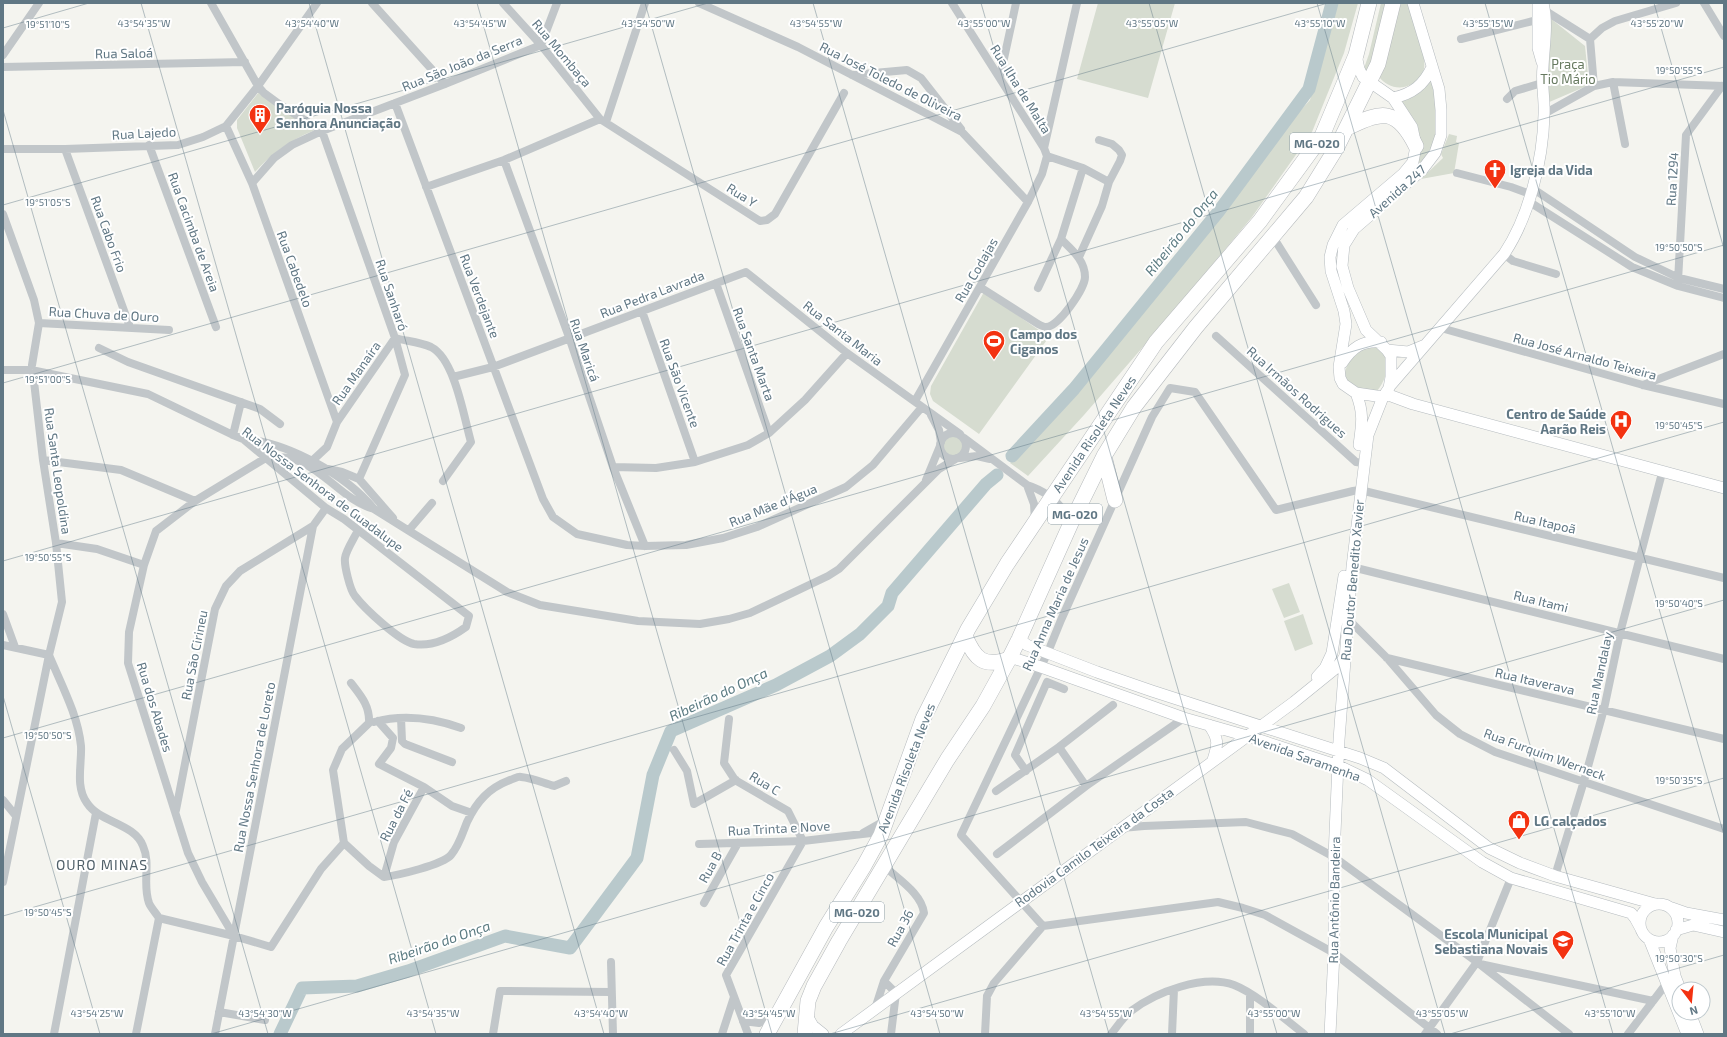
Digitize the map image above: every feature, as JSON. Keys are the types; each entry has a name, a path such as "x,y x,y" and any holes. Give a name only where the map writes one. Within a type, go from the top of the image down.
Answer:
{"highway":[{"name":"Avenida Risoleta Neves","path":"767,1034 826,927 864,866 881,835 923,719 965,636 1004,569 1156,342 1260,221 1322,136 1356,55 1369,3"},
{"name":"Avenida Risoleta Neves","path":"805,1034 808,1000 814,986 839,941 947,760 982,706 1020,639 1071,523 1104,456 1134,407 1196,327 1306,197 1337,147 1370,83 1378,64 1393,3"},
{"path":"1347,128 1368,117 1379,115 1390,117 1402,124 1408,131 1416,146"},
{"path":"1104,456 1115,500"},
{"path":"965,636 971,650 977,658 991,663 1009,659"}],"main road":[{"name":"Avenida 247","path":"1384,346 1366,330 1348,288 1342,266 1344,245 1354,230 1422,170 1435,153 1441,135 1441,110 1438,89 1413,3"},
{"name":"Rua Doutor Benedito Xavier","path":"1360,462 1368,436 1386,393 1504,254 1515,238 1530,194 1542,147 1544,114 1542,84 1543,66 1538,48 1540,9"},
{"name":"Avenida 247","path":"1339,367 1346,324 1344,311 1331,271 1330,257 1333,244 1343,226 1403,174 1413,162 1416,146 1412,127 1393,98 1370,83 1363,76 1358,69 1356,55"},
{"path":"1393,98 1413,91 1421,85 1432,67"},
{"path":"1429,343 1408,352 1370,341 1357,346 1348,354 1339,367 1339,373 1343,384 1356,393 1386,393 1413,404 1662,473 1724,488"},
{"path":"1384,346 1390,356 1391,365 1386,393"},
{"name":"Rua Doutor Benedito Xavier","path":"1294,702 1325,668 1332,653 1360,462 1363,418 1362,407 1356,393"},
{"name":"Rua Doutor Benedito Xavier","path":"1339,766 1356,490"},
{"path":"1336,628 1345,657"},
{"name":"Avenida Saramenha","path":"1020,639 1027,645 1104,674 1339,750 1384,768 1489,848 1520,863 1555,876 1655,904"},
{"name":"Rodovia Camilo Teixeira da Costa","path":"841,1034 1020,901 1294,702 1336,668 1345,657"},
{"name":"Avenida Saramenha","path":"1009,659 1016,659 1041,667 1184,718 1247,736 1339,766 1368,780 1482,862 1511,878 1614,907 1630,913 1635,918 1641,929"},
{"path":"1209,725 1216,735 1217,746 1213,760"},
{"name":"Rua Antônio Bandeira","path":"1330,1034 1334,953 1334,857 1339,766"},
{"path":"1687,1034 1649,939 1641,929 1641,915 1649,907 1655,904 1665,905 1686,912 1724,920"},
{"path":"1669,907 1674,911 1677,917 1675,932 1670,948 1677,981"},
{"path":"1649,939 1662,941 1675,932 1693,925 1724,932"},
{"path":"806,1014 813,1026 823,1034"},
{"path":"1693,1021 1698,1034"}],"street":[{"path":"3,55 39,3"},
{"path":"211,3 258,86 264,93 279,104 322,130"},
{"name":"Rua Lajedo","path":"3,149 65,149 178,145 204,137 226,126 258,86 316,3"},
{"path":"372,3 445,84"},
{"name":"Rua Mombaça","path":"504,3 603,120"},
{"name":"Rua São João da Serra","path":"252,183 274,158 292,145 322,130 445,84 541,45 557,3"},
{"path":"426,188 504,160 603,120 645,3"},
{"name":"Rua José Toledo de Oliveira","path":"699,3 798,47 962,132 1028,202"},
{"path":"1000,77 1016,3"},
{"path":"1077,3 1044,148 1047,156 1083,168 1109,182"},
{"path":"1590,38 1602,28 1615,21 1676,3"},
{"path":"1704,3 1724,36"},
{"name":"Rua Ilha de Malta","path":"954,4 1044,148"},
{"path":"1461,39 1540,9 1590,38"},
{"path":"1590,38 1594,86"},
{"name":"Rua Saloá","path":"3,67 245,62"},
{"path":"852,75 907,70 921,78 962,132"},
{"path":"1613,82 1625,144"},
{"path":"1544,114 1594,86 1613,82 1723,86"},
{"path":"1508,99 1515,91 1542,84"},
{"name":"Rua 1294","path":"1678,282 1686,135 1723,86"},
{"name":"Rua Y","path":"603,120 760,221 767,220 775,214 844,93"},
{"name":"Rua Verdejante","path":"395,103 543,499"},
{"name":"Rua Cabedelo","path":"226,126 252,183 337,422"},
{"name":"Rua Sanharó","path":"322,130 395,338 406,375 359,479"},
{"path":"1079,257 1102,206 1109,182 1122,155 1112,144 1099,140"},
{"name":"Rua Cacimba de Areia","path":"149,145 216,327"},
{"name":"Rua Cabo Frio","path":"65,149 130,327"},
{"name":"Rua Codajas","path":"915,401 1028,202 1042,174 1047,156"},
{"name":"Rua Maricá","path":"504,160 569,338 613,467 645,546"},
{"path":"1038,288 1061,239 1083,168"},
{"path":"1457,173 1511,187 1530,194 1678,282 1724,289"},
{"path":"1530,194 1632,266 1724,298"},
{"path":"3,214 6,228 34,300 39,323"},
{"path":"1273,237 1316,305"},
{"path":"980,287 1038,324 1046,327 1054,324 1063,316 1079,291 1085,278 1079,257 1061,239"},
{"path":"1504,254 1513,261 1556,274"},
{"name":"Rua Santa Maria","path":"746,272 847,353 915,401 1024,482 1036,487 1051,498 1063,509 1071,523"},
{"name":"Rua Pedra Lavrada","path":"453,377 494,367 746,272"},
{"name":"Rua Santa Marta","path":"716,283 770,432"},
{"name":"Rua São Vicente","path":"642,312 695,462"},
{"name":"Rua Chuva de Ouro","path":"39,323 169,330"},
{"name":"Rua Santa Leopoldina","path":"3,882 49,655 62,602 56,543 43,460 33,370 39,323"},
{"name":"Rua José Arnaldo Teixeira","path":"1441,328 1643,385 1724,404"},
{"name":"Rua Irmãos Rodrigues","path":"1216,336 1360,462"},
{"name":"Rua Manaíra","path":"313,460 327,447 337,422 395,338 432,348 448,363 453,377 471,442 443,482"},
{"path":"99,348 128,362 260,409 280,424"},
{"path":"613,467 656,468 695,462 734,451 748,445 770,432 805,400 847,353"},
{"path":"1643,385 1724,354"},
{"name":"Rua Nossa Senhora de Guadalupe","path":"3,370 33,370 148,394 243,440 264,459 326,508 344,519 469,616 466,627 455,635 431,643 414,644 377,620 353,595 348,576 345,557 358,530"},
{"name":"Rua Anna Maria de Jesus","path":"1043,926 961,834 1048,652 1152,417 1170,388 1196,392 1276,510 1356,490"},
{"path":"233,435 241,402"},
{"name":"Rua Santa Maria","path":"925,409 939,430 940,444"},
{"name":"Rua Mãe d'Água","path":"543,499 553,517 577,534 627,545 686,545 723,538 757,527 846,487 873,465 925,409"},
{"path":"264,459 274,456 287,457 311,466 362,506 374,509 507,592 540,605 638,621 709,624 750,613 828,576 839,569 925,482 939,469 958,458 966,449 962,436 953,432 949,433 940,444 925,482"},
{"path":"243,440 260,440 313,460 366,499 374,509"},
{"path":"940,444 941,450 946,457 958,458"},
{"name":"Rua Santa Maria","path":"958,458 977,456 996,461"},
{"name":"Rua dos Abades","path":"234,936 202,882 188,853 128,663 130,632 144,565 156,531 195,501 264,459"},
{"path":"43,460 121,470 195,501"},
{"path":"325,468 342,472 359,479 401,526"},
{"name":"Rua Mandalay","path":"1555,876 1604,709 1620,633 1662,473"},
{"path":"1024,482 1034,504 1035,523"},
{"name":"Rua Itapoã","path":"1356,490 1724,578"},
{"path":"409,530 432,503"},
{"name":"Rua Nossa Senhora de Loreto","path":"216,1034 219,1012 314,526 326,508"},
{"name":"Rua São Cirineu","path":"176,812 215,609 226,586 240,571 314,526"},
{"path":"56,543 97,549 144,565"},
{"name":"Rua Itami","path":"1352,567 1724,658"},
{"name":"Rua Furquim Werneck","path":"1340,602 1348,620 1387,658 1436,715 1460,734 1496,752 1724,829"},
{"path":"3,614 15,647"},
{"path":"3,645 49,655 75,720 81,746 80,784 86,802 96,814 136,834 143,845 148,862 146,892 149,904 159,918 234,936 271,947 321,869 344,843"},
{"name":"Rua Itaverava","path":"1387,658 1724,739"},
{"path":"1026,771 1015,755 1046,682 1064,689"},
{"path":"351,683 365,701 369,716 369,723"},
{"path":"996,792 1059,747 1113,705"},
{"path":"401,718 402,741 406,744 452,762"},
{"path":"461,728 439,720 401,718 378,721 369,723 342,749 333,770 344,843 369,866 384,877 394,876 438,863 451,855 457,846 472,813 480,800 490,790 520,776 554,786 566,781"},
{"path":"997,854 1086,786 1184,718"},
{"name":"Rua C","path":"729,719 724,763 736,780 788,811 803,841"},
{"path":"378,721 393,738 390,748 379,764 424,787 452,806 472,813"},
{"path":"1059,747 1086,786"},
{"path":"674,750 687,771 694,804 736,780"},
{"name":"Rua da Fé","path":"384,877 394,842 424,787"},
{"path":"3,800 16,816"},
{"path":"54,1034 96,814"},
{"name":"Rua Trinta e Nove","path":"861,834 887,819"},
{"path":"1120,829 1144,826 1246,822 1292,834 1334,857 1478,963 1569,1034"},
{"name":"Rua Trinta e Nove","path":"699,844 803,841 871,833 881,835"},
{"name":"Rua Trinta e Cinco","path":"748,1034 726,975 803,841"},
{"name":"Rua B","path":"704,903 738,843"},
{"name":"Rua 36","path":"875,1009 884,981 924,913 923,904 911,890 891,872"},
{"path":"1427,1031 1478,963 1511,878"},
{"path":"985,1034 987,996 994,983 1043,926 1218,902 1265,915 1334,953 1427,1031 1437,1034"},
{"path":"136,1034 159,918"},
{"path":"611,962 614,1034"},
{"path":"1478,963 1653,1001"},
{"path":"884,981 896,993 890,1033"},
{"path":"1111,1034 1130,1012 1150,999 1174,990 1203,982 1219,982 1234,986 1250,994 1304,1034"},
{"path":"1628,1034 1666,984"},
{"path":"1172,1034 1174,990"},
{"path":"493,1034 500,991 612,992"},
{"path":"1250,994 1250,1034"},
{"path":"722,1034 734,997"},
{"path":"219,1012 265,1020"},
{"path":"743,1021 759,1023 777,1016"}],"green space":[{"path":"1098,3 1175,3 1148,98 1077,79"},
{"path":"1335,3 1358,3 1344,53 1312,132 1252,217 1168,318 1084,415 1028,476 1010,463 1058,411 1145,306 1226,207 1289,123 1310,100"},
{"path":"1381,3 1387,3 1372,60 1366,73 1363,71 1369,54"},
{"path":"1401,3 1407,3 1420,38 1424,57 1424,66 1422,76 1418,80 1404,87 1397,87 1384,82 1379,77"},
{"name":"Praça Tio Mário","path":"1550,18 1585,46 1589,85 1547,103"},
{"path":"1432,81 1436,104 1437,125 1432,145 1418,165 1421,140 1409,112 1401,101"},
{"path":"259,92 315,128 313,131 281,148 255,172 237,128 237,120"},
{"path":"1449,134 1457,136 1456,142 1459,143 1454,173 1421,179 1443,158 1441,154"},
{"name":"Campo dos Ciganos","path":"984,292 1049,337 979,434 933,401 930,394 931,386"},
{"path":"1368,346 1379,346 1387,357 1388,361 1388,366 1381,386 1375,393 1365,393 1345,379 1348,363"},
{"path":"953,435 961,438 964,446 961,454 953,457 945,454 942,446 945,438"},
{"path":"1289,583 1300,612 1284,618 1272,589"},
{"path":"1303,614 1313,644 1295,651 1284,621"}],"waterway":[{"name":"Ribeirão do Onça","path":"1012,456 1074,389 1219,211 1309,89 1332,3"},
{"name":"Ribeirão do Onça","path":"280,1034 302,988 357,986 408,971 505,936 570,948 637,858 653,775 671,731 776,685 830,656 860,634 888,606 892,593 986,484 997,475"}],"place":[{"name":"Paróquia Nossa Senhora Anunciação","path":"260,134"},
{"name":"Igreja da Vida","path":"1495,190"},
{"name":"Campo dos Ciganos","path":"994,360"},
{"name":"Centro de Saúde Aarão Reis","path":"1621,440"},
{"name":"LG calçados","path":"1519,840"},
{"name":"Escola Municipal Sebastiana Novais","path":"1563,960"}],"district":[{"name":"OURO MINAS","path":"102,864"}]}
